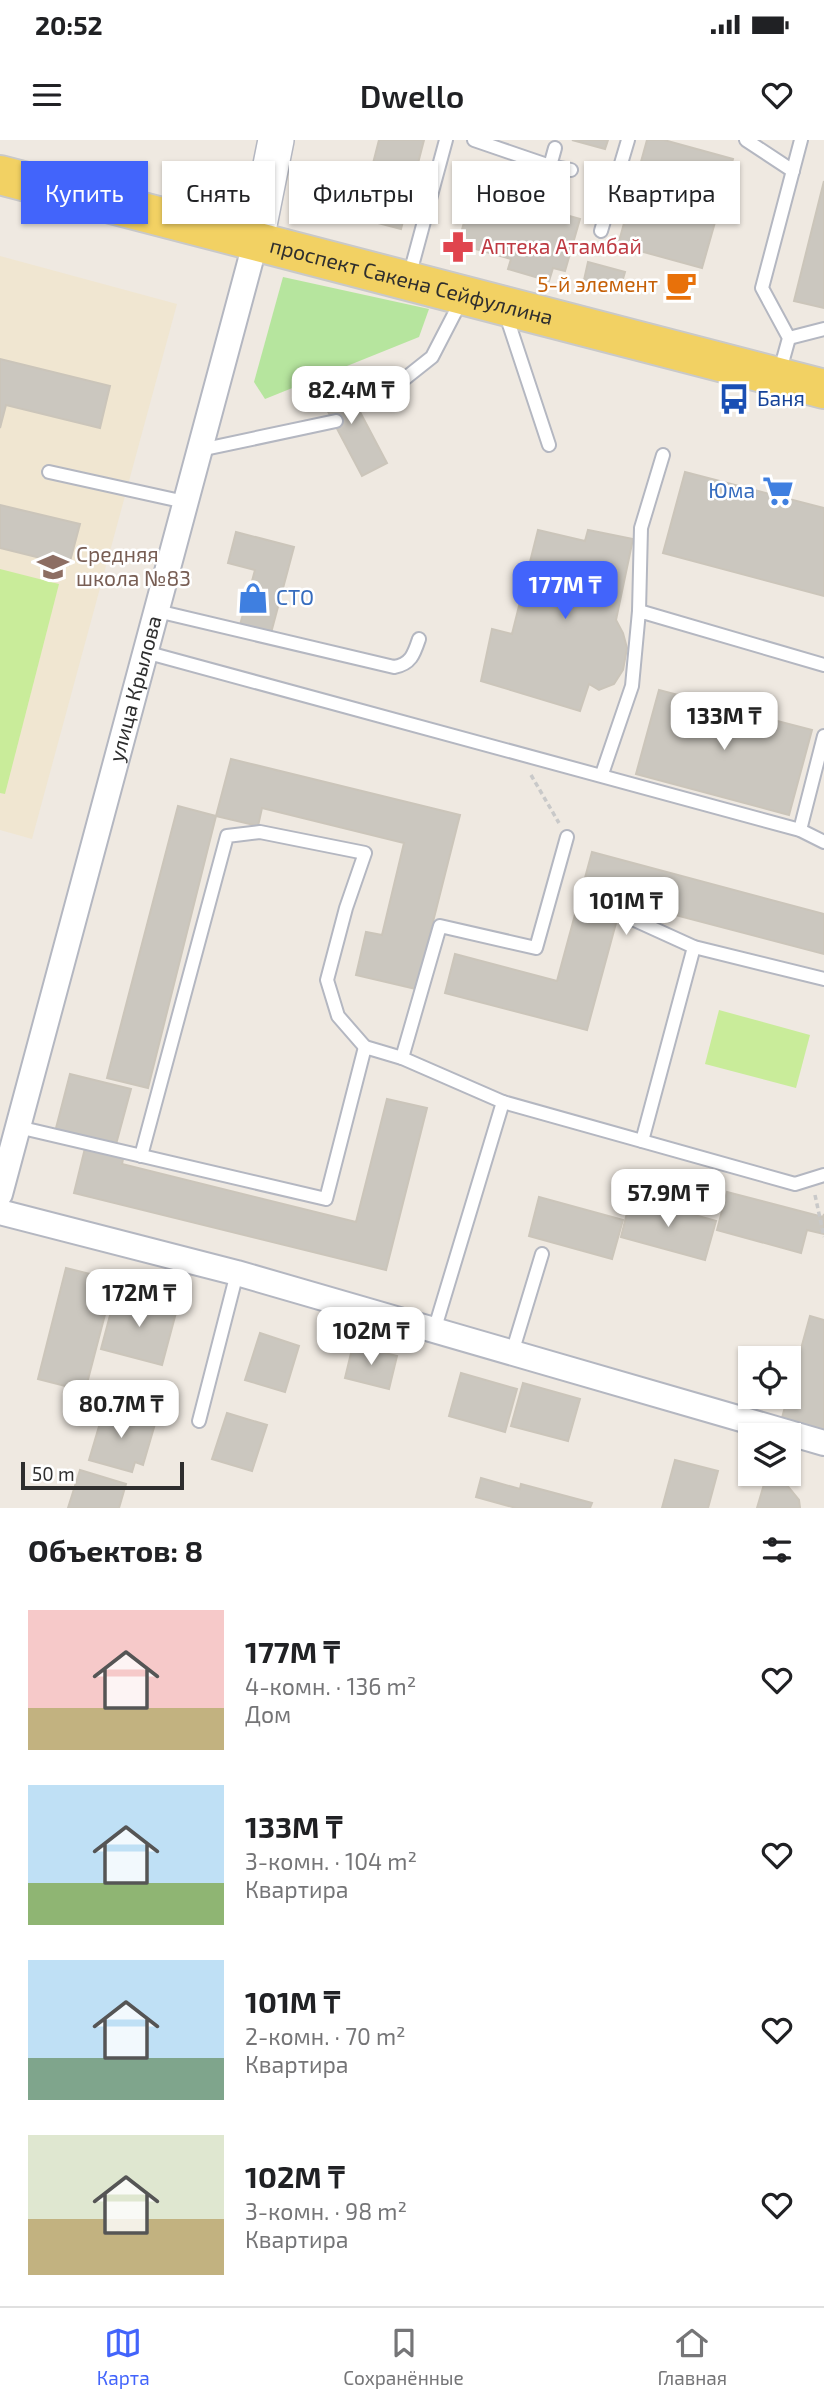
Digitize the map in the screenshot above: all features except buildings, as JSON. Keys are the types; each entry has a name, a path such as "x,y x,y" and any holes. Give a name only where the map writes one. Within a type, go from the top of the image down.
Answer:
{"main road":[{"name":"проспект Сакена Сейфуллина","path":"0,175 824,390"}],"street":[{"name":"улица Крылова","path":"2,1180 256,240 276,140"},
{"path":"0,1212 237,1273 824,1443"}],"lane":[{"path":"408,281 446,140"},
{"path":"474,140 489,142 537,161"},
{"path":"601,231 628,140"},
{"path":"746,140 793,171"},
{"path":"778,377 789,338 762,288 801,140"},
{"path":"551,161 555,148"},
{"path":"374,403 432,357 463,297"},
{"path":"502,305 549,444"},
{"path":"789,338 824,329"},
{"path":"199,450 336,421"},
{"path":"602,774 632,686 639,611 641,528 663,455"},
{"path":"49,472 185,502"},
{"path":"157,611 394,667 404,665 412,659 419,639"},
{"path":"639,611 824,665"},
{"path":"145,652 602,774 800,830 824,842"},
{"path":"800,830 824,736"},
{"path":"141,1156 227,836 260,832 365,853 346,908 327,980 338,1016 365,1047 402,1058 503,1102 795,1184 818,1177"},
{"path":"402,1058 440,926 536,948 567,837"},
{"path":"628,916 694,947 824,979"},
{"path":"642,1141 694,947"},
{"path":"18,1127 326,1199 365,1047"},
{"path":"434,1331 503,1102"},
{"path":"512,1353 542,1254"},
{"path":"199,1421 237,1273"}],"path":[{"path":"518,752 567,837"},
{"path":"818,1177 824,1237"}],"shaded area":[{"name":"Средняя школа №83","path":"0,256 177,304 32,839 0,830"}],"green space":[{"path":"283,277 429,309 419,337 265,399 254,382"},
{"path":"0,569 59,584 5,794 0,793"},
{"path":"719,1010 810,1035 796,1088 705,1064"}],"place":[{"name":"Аптека Атамбай","path":"458,247"},
{"name":"5-й элемент","path":"681,285"},
{"name":"Баня","path":"734,399"},
{"name":"Юма","path":"778,491"},
{"name":"Средняя школа №83","path":"53,567"},
{"name":"СТО","path":"253,598"}]}
